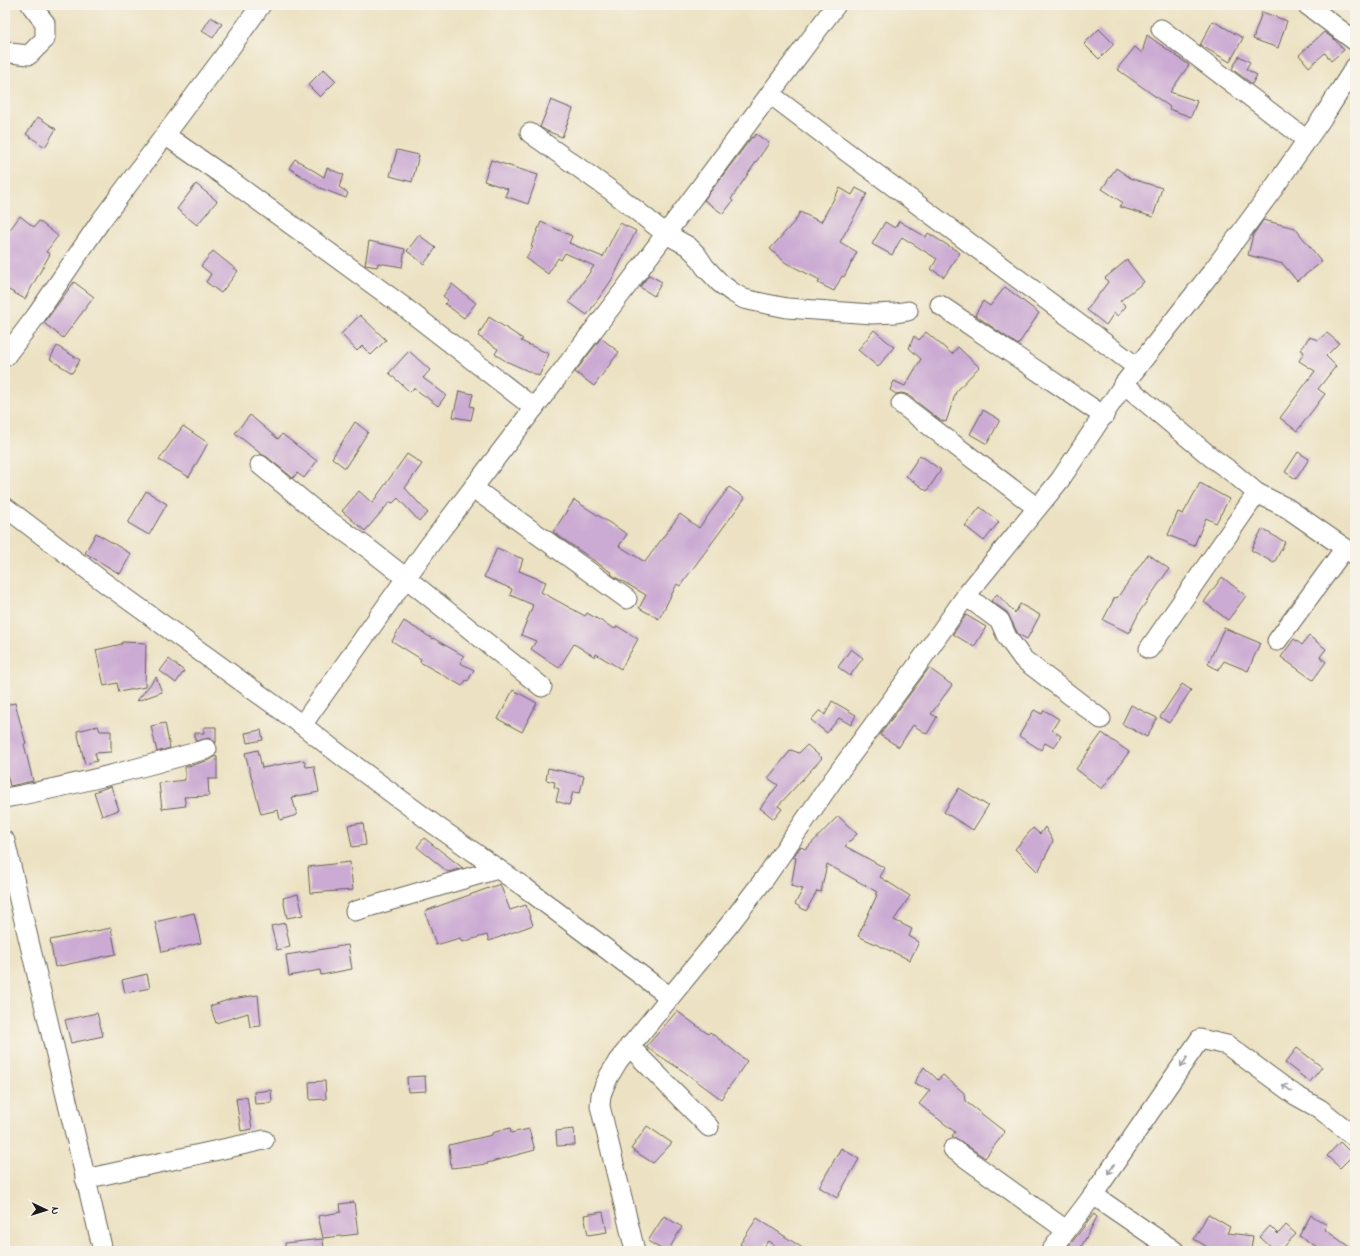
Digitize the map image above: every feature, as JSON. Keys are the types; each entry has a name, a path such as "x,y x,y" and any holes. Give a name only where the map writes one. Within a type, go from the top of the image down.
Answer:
{"street":[{"path":"5,50 10,53 29,55 45,39 45,23 31,5"},
{"path":"5,357 36,316 100,222 261,5"},
{"path":"302,724 406,578 666,234 836,5"},
{"path":"1308,5 1355,41"},
{"path":"1161,29 1307,140"},
{"path":"636,1251 600,1106 601,1095 609,1076 629,1046 729,925 765,878 835,777 966,596 1020,530 1036,507 1060,480 1124,384 1211,273 1307,140 1355,67"},
{"path":"770,94 1137,367"},
{"path":"530,133 613,192 666,234 688,246 698,255 705,267 720,283 744,299 787,308 872,314 908,311"},
{"path":"165,135 227,178 404,307 534,408"},
{"path":"940,305 1104,416"},
{"path":"1124,384 1211,457 1234,473 1257,493 1287,508 1350,552 1277,641"},
{"path":"901,404 1036,507"},
{"path":"260,465 317,512 369,549 542,687"},
{"path":"473,488 627,599"},
{"path":"1149,649 1257,493"},
{"path":"5,507 105,583 302,724 343,757 579,928 670,997"},
{"path":"966,596 1000,620 1007,638 1023,659 1101,720"},
{"path":"5,798 43,791 135,769 207,749"},
{"path":"5,841 103,1251"},
{"path":"355,911 498,869"},
{"path":"1050,1251 1091,1198 1200,1039 1227,1044 1295,1095 1320,1109 1355,1137"},
{"path":"629,1046 709,1127"},
{"path":"85,1179 264,1140"},
{"path":"953,1149 1066,1230"},
{"path":"1091,1198 1099,1199 1175,1251"}],"building":[{"path":"1262,12 1287,21 1278,48 1253,39"},
{"path":"211,17 222,24 213,38 202,31"},
{"path":"1213,21 1243,38 1230,62 1200,45"},
{"path":"1099,29 1114,44 1099,59 1084,44"},
{"path":"1324,32 1334,39 1344,50 1331,61 1325,53 1309,67 1299,55"},
{"path":"1147,35 1189,65 1170,92 1197,101 1191,117 1169,109 1170,107 1117,69 1135,47 1142,53"},
{"path":"1239,56 1250,62 1246,69 1257,75 1252,84 1232,69"},
{"path":"324,69 336,81 320,97 308,85"},
{"path":"551,100 573,109 562,137 540,127"},
{"path":"38,117 56,129 45,147 26,134"},
{"path":"756,134 769,143 731,199 733,201 723,214 704,200 752,137 753,138"},
{"path":"397,150 419,155 412,182 390,176"},
{"path":"295,159 324,177 327,168 344,175 339,187 348,193 346,198 320,188 289,168"},
{"path":"491,160 538,175 528,204 505,196 508,189 484,181"},
{"path":"1116,168 1132,179 1162,188 1153,217 1120,207 1122,202 1102,189"},
{"path":"196,184 217,201 197,225 177,209"},
{"path":"840,188 852,195 856,188 867,194 840,242 857,252 844,277 842,276 834,291 818,283 820,280 786,263 770,249 795,221 800,212 821,222"},
{"path":"20,216 34,227 39,221 58,236 46,252 50,254 25,299 5,288 5,236"},
{"path":"1263,220 1295,228 1322,262 1297,281 1283,264 1248,255 1253,235"},
{"path":"899,221 926,237 928,233 960,253 944,277 931,269 937,259 902,237 892,255 872,244 885,222 895,228"},
{"path":"541,222 572,236 569,243 603,257 620,223 636,231 613,278 587,315 569,302 594,266 565,253 561,260 558,258 548,274 526,258 533,247 531,246"},
{"path":"419,235 436,248 424,264 407,251"},
{"path":"369,241 405,249 402,267 378,263 377,267 365,265"},
{"path":"213,251 238,271 221,293 206,282 211,274 201,266"},
{"path":"1127,260 1144,282 1120,301 1126,306 1118,316 1114,313 1106,325 1087,310 1108,282 1105,278"},
{"path":"649,275 662,282 654,296 640,287"},
{"path":"74,282 94,297 63,338 44,323"},
{"path":"452,284 476,303 464,318 445,304 448,300 443,296"},
{"path":"1005,287 1039,313 1018,345 975,315 983,301 990,306"},
{"path":"360,315 386,340 371,355 362,346 357,351 341,334"},
{"path":"489,317 523,339 521,341 549,354 539,376 507,362 495,354 498,349 478,336"},
{"path":"874,330 894,347 878,367 858,350"},
{"path":"926,332 952,354 958,347 979,367 956,392 946,422 940,420 908,395 902,393 896,394 890,390 894,381 905,386 921,359 909,348 914,336 919,340"},
{"path":"1327,333 1339,343 1326,356 1336,366 1318,389 1325,394 1297,431 1280,418 1315,371 1299,361 1304,352 1301,350 1309,337 1318,340"},
{"path":"601,338 619,352 594,386 575,372"},
{"path":"57,346 80,360 72,373 50,359"},
{"path":"409,351 430,370 423,378 446,395 438,406 414,388 410,392 389,373"},
{"path":"459,391 473,394 470,406 474,407 471,420 453,417"},
{"path":"983,410 1000,420 987,444 970,434"},
{"path":"250,415 278,439 282,434 317,461 304,478 297,473 293,478 235,433"},
{"path":"355,422 368,432 345,468 332,458"},
{"path":"183,426 208,443 189,477 159,460"},
{"path":"1298,452 1309,459 1296,479 1285,472"},
{"path":"407,454 422,464 405,488 428,513 419,521 398,498 393,503 390,502 365,531 342,511 359,491 372,503"},
{"path":"920,455 941,470 927,491 906,476"},
{"path":"1200,483 1229,499 1216,523 1206,518 1194,546 1168,535 1178,512 1183,514"},
{"path":"729,487 745,498 680,586 677,584 659,619 639,608 646,595 615,577 611,574 612,573 553,532 574,500 627,534 619,546 645,562 680,514 699,528"},
{"path":"146,491 167,504 149,535 128,523"},
{"path":"980,507 999,522 984,541 965,526"},
{"path":"1262,529 1285,542 1274,563 1251,550"},
{"path":"96,533 131,554 120,574 85,553"},
{"path":"497,548 523,559 519,571 546,582 541,592 585,616 587,613 615,629 617,626 638,639 621,669 596,654 595,657 574,644 559,668 531,649 536,641 521,635 533,605 510,595 512,589 484,577"},
{"path":"1148,554 1169,569 1140,611 1129,633 1103,620 1115,597 1117,598"},
{"path":"1222,577 1246,596 1228,620 1204,602"},
{"path":"997,594 1015,613 1020,604 1040,615 1027,639 1018,634 1007,612 991,601"},
{"path":"966,615 986,627 974,647 953,634"},
{"path":"404,621 464,656 460,663 474,670 468,681 466,680 462,686 420,662 421,659 392,641"},
{"path":"1224,628 1260,643 1248,671 1224,661 1218,670 1208,664"},
{"path":"1309,636 1326,649 1320,657 1326,662 1313,680 1281,657 1294,639 1302,645"},
{"path":"122,642 146,643 145,687 119,692 117,683 104,686 96,650 122,644"},
{"path":"851,649 863,658 850,676 838,667"},
{"path":"169,659 184,671 176,683 160,671"},
{"path":"929,668 952,685 931,714 937,717 927,734 913,725 899,747 880,735"},
{"path":"156,677 162,692 137,701"},
{"path":"1182,684 1191,690 1169,723 1160,717"},
{"path":"513,690 537,703 522,732 498,719"},
{"path":"832,701 856,715 851,725 839,718 827,733 811,720 820,710 825,715"},
{"path":"15,703 26,744 24,744 33,781 10,786 5,767 5,705"},
{"path":"1131,705 1157,718 1147,737 1122,724"},
{"path":"1034,710 1042,714 1044,710 1059,719 1052,730 1061,736 1054,748 1045,743 1041,750 1019,736"},
{"path":"165,723 170,748 157,752 151,726"},
{"path":"98,726 100,731 111,731 111,752 95,753 97,761 85,764 77,731"},
{"path":"204,727 216,727 216,743 209,738 195,741 195,733 204,733"},
{"path":"261,730 263,740 247,743 245,733"},
{"path":"1102,733 1129,752 1102,789 1076,769"},
{"path":"807,745 822,758 778,806 782,809 774,819 760,808 778,785 768,778 791,750 799,753"},
{"path":"258,750 262,768 304,760 306,767 314,766 319,792 292,797 297,815 280,820 278,810 261,814 245,753"},
{"path":"216,756 217,779 208,779 209,796 184,797 186,806 162,809 159,783 185,780 185,767 210,760"},
{"path":"548,768 584,776 580,793 573,792 569,805 556,801 559,789 554,787 555,782 546,780"},
{"path":"111,786 119,810 102,816 94,792"},
{"path":"959,788 988,806 973,830 944,812"},
{"path":"838,816 857,834 845,846 885,868 880,877 910,896 894,920 912,929 909,936 919,942 910,960 858,936 877,892 827,864 821,892 817,891 806,911 795,904 803,889 791,886 796,858 793,857 800,847 806,849"},
{"path":"363,823 366,845 352,847 348,825"},
{"path":"1045,827 1053,841 1038,872 1015,849 1033,828 1040,834"},
{"path":"424,838 463,868 448,872 417,847"},
{"path":"350,862 353,890 310,893 308,867"},
{"path":"500,884 510,910 526,905 533,925 489,941 487,935 462,942 460,938 436,945 425,911"},
{"path":"298,894 303,915 287,918 283,898"},
{"path":"194,913 201,943 162,952 155,922"},
{"path":"285,923 290,947 277,950 271,926"},
{"path":"111,928 116,954 55,967 50,940"},
{"path":"348,945 352,969 321,975 320,970 289,976 286,955"},
{"path":"147,974 150,988 125,993 122,980"},
{"path":"258,995 261,1026 250,1027 248,1013 216,1023 210,1006 231,999"},
{"path":"677,1011 708,1034 710,1032 747,1061 721,1099 683,1071 646,1047"},
{"path":"97,1013 103,1036 71,1043 65,1020"},
{"path":"1297,1048 1322,1067 1310,1082 1285,1063"},
{"path":"924,1067 938,1080 943,1075 964,1093 965,1101 1005,1132 985,1158 952,1136 955,1132 919,1104 930,1090 914,1083"},
{"path":"425,1076 426,1091 408,1092 407,1077"},
{"path":"325,1081 326,1099 310,1100 309,1082"},
{"path":"271,1090 272,1103 255,1104 254,1092"},
{"path":"247,1097 252,1129 241,1131 236,1099"},
{"path":"647,1126 672,1143 653,1163 631,1149"},
{"path":"510,1128 511,1133 529,1129 535,1150 487,1163 488,1164 451,1168 449,1145 492,1135 492,1133"},
{"path":"574,1129 575,1145 557,1146 556,1131"},
{"path":"1340,1142 1353,1155 1340,1168 1327,1156"},
{"path":"841,1148 859,1159 837,1198 819,1187"},
{"path":"354,1202 358,1234 323,1238 318,1216 341,1212 340,1204"},
{"path":"603,1212 607,1232 588,1235 584,1215"},
{"path":"1094,1214 1097,1217 1079,1251 1065,1251"},
{"path":"1208,1214 1230,1227 1227,1233 1253,1236 1251,1249 1247,1249 1247,1251 1214,1251 1194,1239"},
{"path":"1311,1215 1327,1225 1324,1229 1355,1251 1324,1251 1299,1236"},
{"path":"664,1216 682,1227 668,1251 664,1251 648,1241"},
{"path":"757,1218 807,1251 782,1251 768,1241 761,1251 750,1251 740,1244"},
{"path":"1286,1225 1296,1234 1280,1251 1275,1251 1260,1237 1270,1226 1278,1234"},
{"path":"323,1239 324,1251 285,1251 285,1243"}]}
